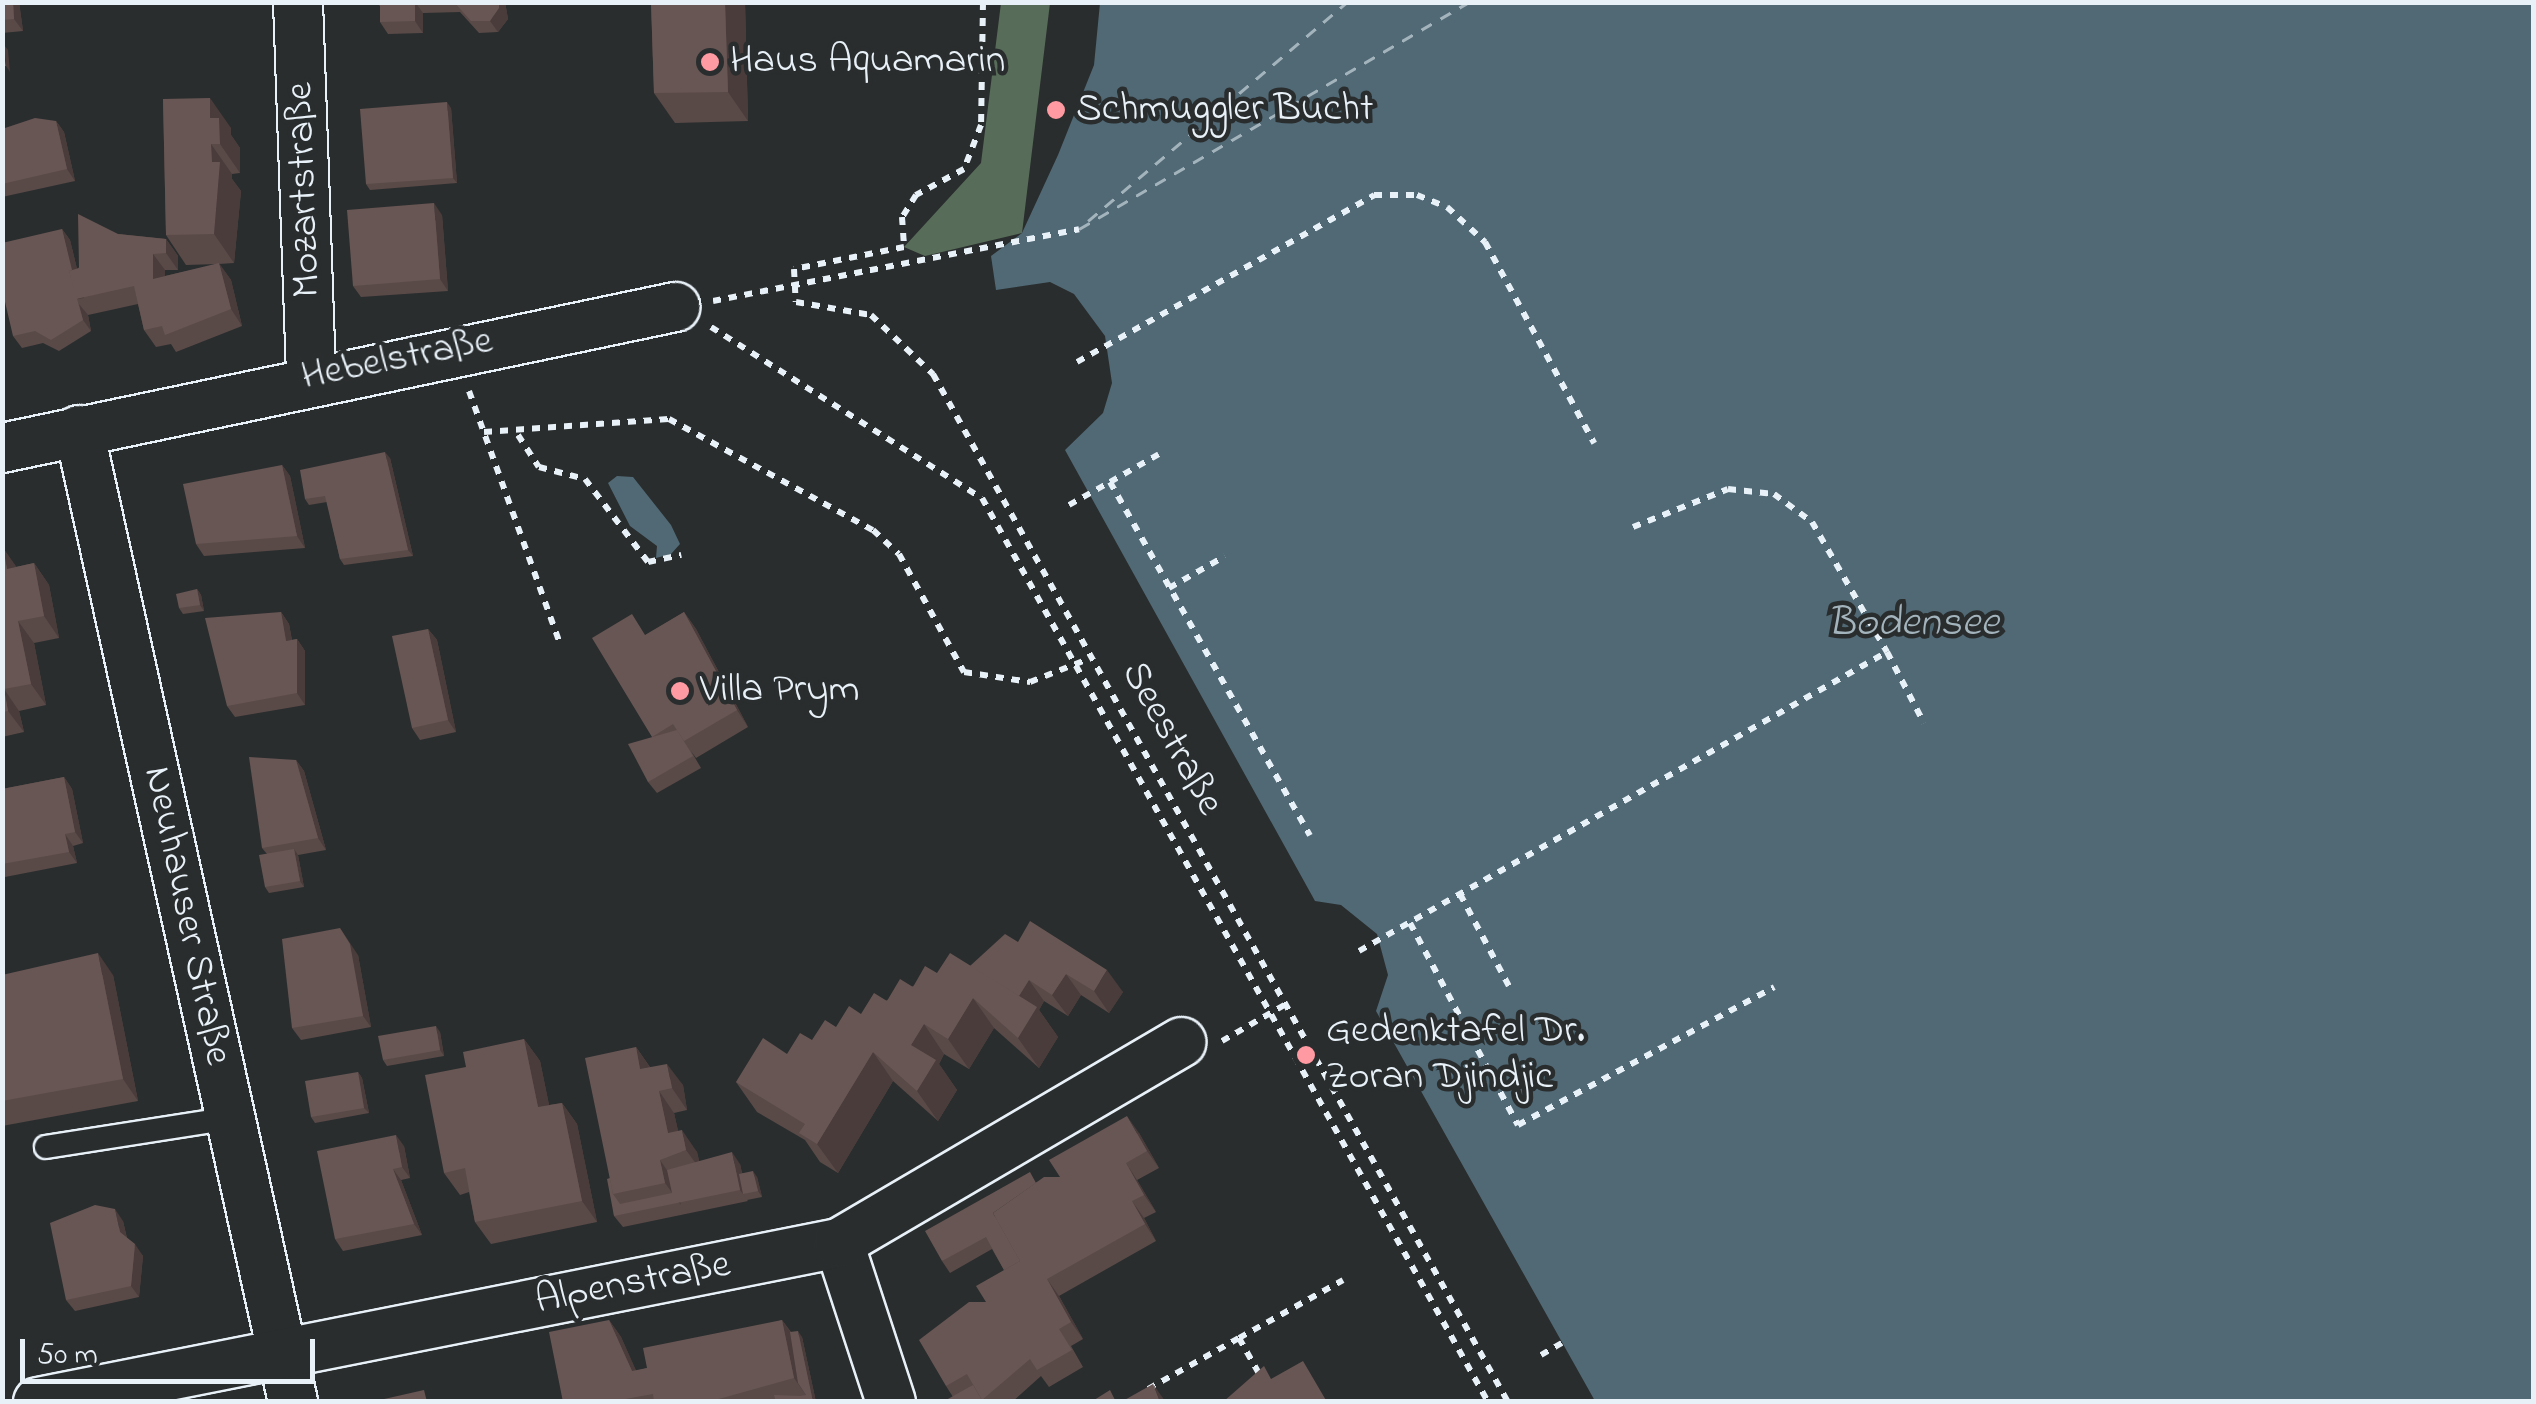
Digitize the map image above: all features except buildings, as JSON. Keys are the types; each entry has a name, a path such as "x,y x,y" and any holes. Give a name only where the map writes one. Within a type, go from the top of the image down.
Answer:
{"street":[{"name":"Mozartstraße","path":"298,2 311,377"},
{"name":"Hebelstraße","path":"2,448 311,377 675,308"},
{"name":"Neuhauser Straße","path":"79,430 293,1402"},
{"name":"Alpenstraße","path":"38,1402 838,1243 1181,1042"},
{"path":"838,1243 891,1402"}],"lane":[{"path":"46,1147 231,1118"}],"path":[{"path":"795,288 794,269 904,247 909,206 964,169 981,125 983,2"},
{"path":"1076,362 1374,194 1418,195 1447,207 1485,242 1594,442"},
{"path":"675,308 795,288 925,256 1079,229"},
{"name":"Seestraße","path":"795,288 796,302 871,315 933,374 1508,1402"},
{"path":"675,308 982,498 1488,1402"},
{"path":"560,644 484,432 518,435 669,419 873,530 899,554 964,672 1030,682 1091,657"},
{"path":"518,435 538,466 585,479 648,562 682,555"},
{"path":"1069,506 1159,454"},
{"path":"1110,482 1310,835"},
{"path":"1633,527 1728,489 1774,494 1812,522 1924,723"},
{"path":"1170,588 1224,556"},
{"path":"1359,951 1887,652"},
{"path":"1460,894 1509,986"},
{"path":"1410,923 1518,1126 1774,987"},
{"path":"1181,1042 1198,1032 1208,1049 1286,1004"},
{"path":"1142,1392 1343,1280"},
{"path":"1239,1338 1267,1388"},
{"path":"1541,1355 1562,1343"}],"green space":[{"path":"1001,3 1050,3 1022,233 925,256 904,247 981,163"}],"water":[{"name":"Bodensee","path":"1100,3 2533,3 2533,1401 1595,1401 1376,1011 1388,975 1377,934 1341,905 1315,901 1065,450 1103,413 1112,383 1105,336 1074,294 1050,282 996,290 991,256 1022,233 1058,155 1094,65"},
{"path":"617,476 633,477 671,525 680,544 671,554 656,558 657,546 630,526 608,483"}],"ferry route":[{"path":"1088,221 1347,2"},
{"path":"1079,229 1469,2"}],"place":[{"name":"Haus Aquamarin","path":"710,62"},
{"name":"Schmuggler Bucht","path":"1056,110"},
{"name":"Villa Prym","path":"680,691"},
{"name":"Gedenktafel Dr. Zoran Djindjic","path":"1306,1055"}]}
